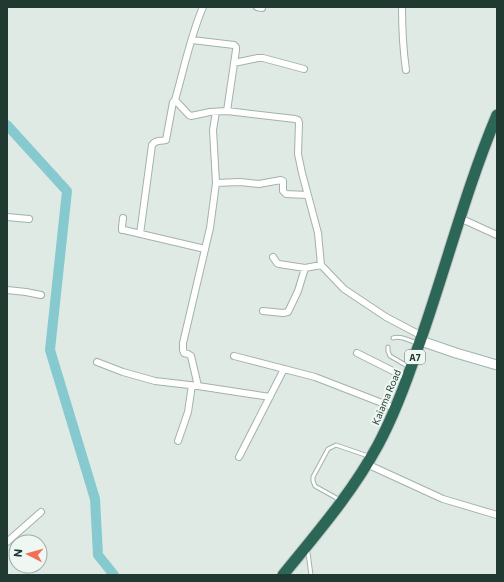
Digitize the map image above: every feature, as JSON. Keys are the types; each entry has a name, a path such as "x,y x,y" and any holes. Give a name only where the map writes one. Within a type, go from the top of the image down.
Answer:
{"highway":[{"name":"Kaiama Road","path":"289,575 329,527 354,492 385,440 402,405 475,172 497,115"},
{"name":"Kaiama Road","path":"283,575 325,524 371,462 423,340 484,160 497,128"}],"street":[{"path":"140,234 152,145 158,140 166,140 173,102 175,100 203,7"},
{"path":"402,7 403,46 406,70"},
{"path":"192,40 234,45 236,50 227,111"},
{"path":"234,63 264,58 304,69"},
{"path":"175,100 191,116 227,111 298,120 298,154 307,195 318,233 320,265 344,290 423,340 456,353 497,365"},
{"path":"178,441 195,386 191,356 184,353 183,343 210,228 216,183 214,130 216,112"},
{"path":"216,183 240,182 259,184 281,180 283,181 283,191 286,194 307,195"},
{"path":"7,217 29,219"},
{"path":"123,218 122,230 205,249"},
{"path":"464,220 497,235"},
{"path":"273,257 278,264 305,268 320,265"},
{"path":"263,311 286,314 288,312 298,292 305,268"},
{"path":"7,290 41,295"},
{"path":"423,340 497,359"},
{"path":"357,353 409,373"},
{"path":"234,356 315,377 395,408"},
{"path":"97,362 123,372 155,381 270,397"},
{"path":"239,457 284,369"},
{"path":"371,462 443,499 497,515"},
{"path":"7,542 41,512"}],"lane":[{"path":"393,338 399,337 423,340"},
{"path":"388,347 390,356 409,373"},
{"path":"342,500 315,486 312,481 328,449 336,445 371,462"},
{"path":"308,553 311,575"}],"waterway":[{"path":"7,125 67,191 50,350 95,499 98,555 114,575"}]}
